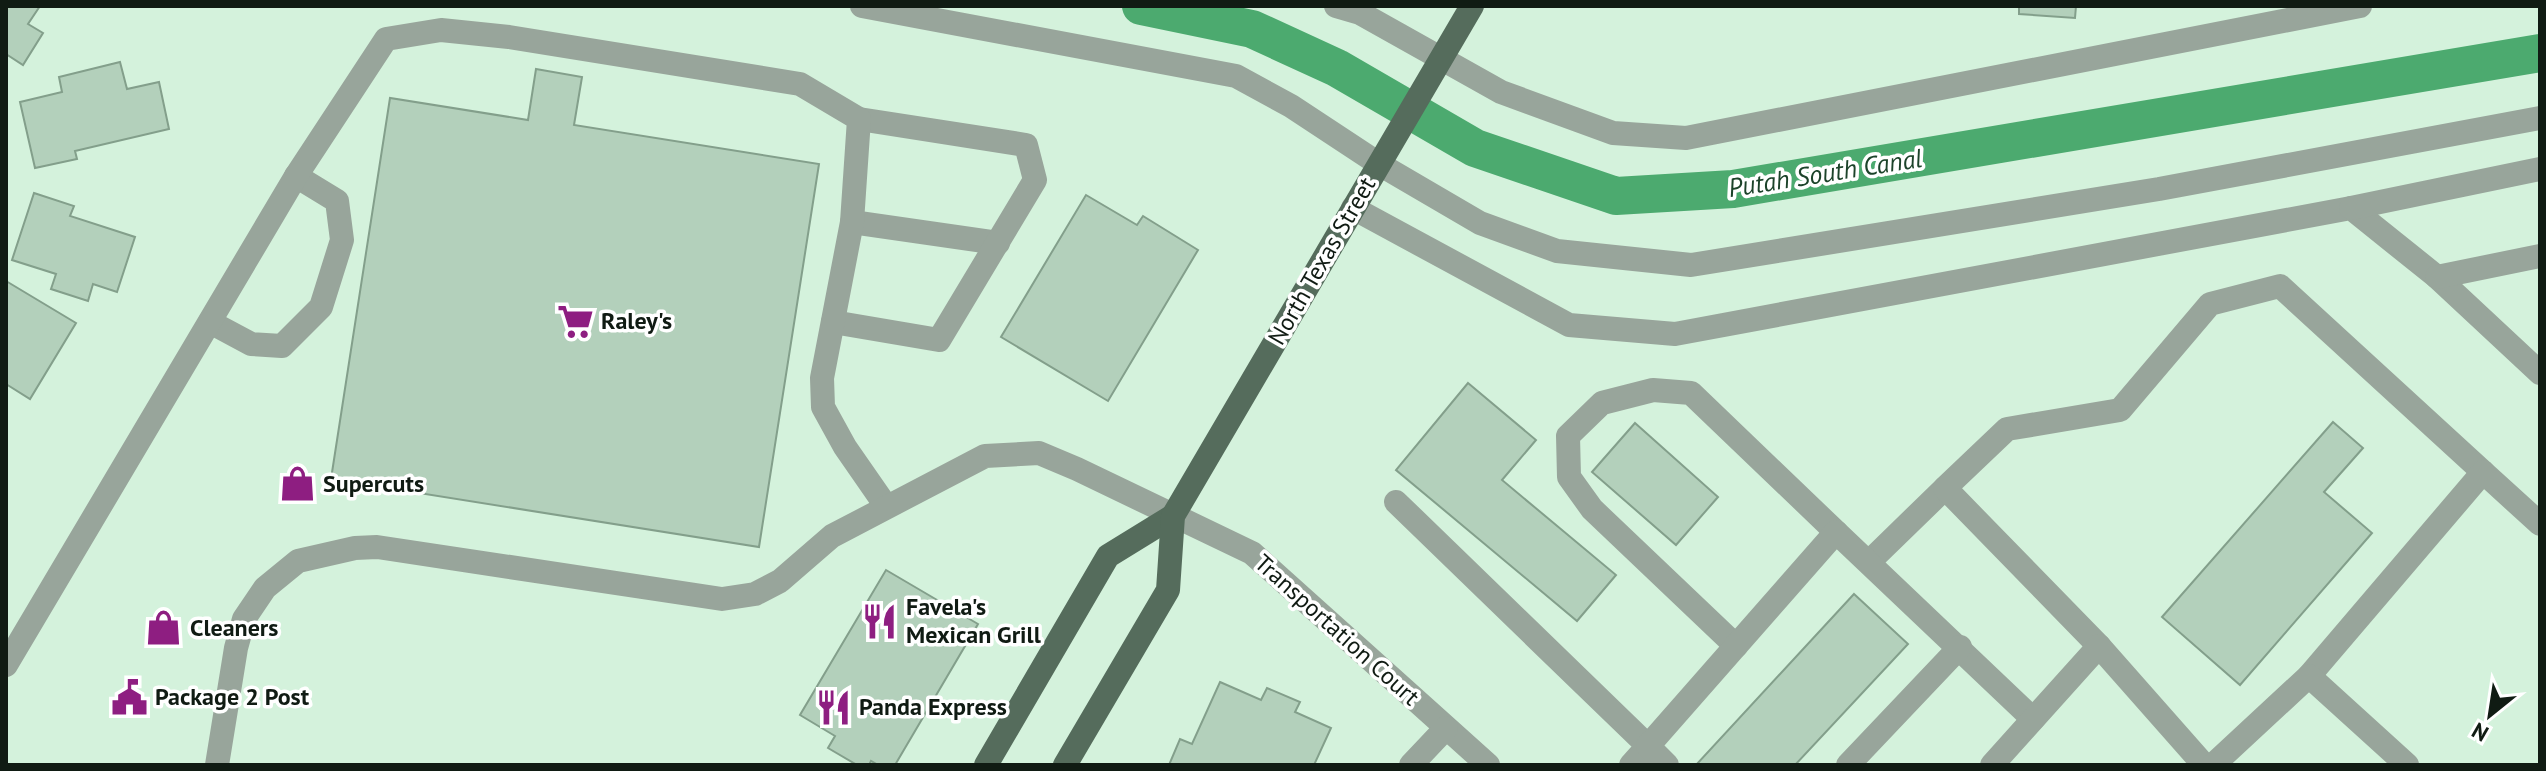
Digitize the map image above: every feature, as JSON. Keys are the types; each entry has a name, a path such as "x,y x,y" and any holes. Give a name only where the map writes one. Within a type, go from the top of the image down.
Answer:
{"main road":[{"name":"North Texas Street","path":"1065,765 1168,590 1173,516 1472,6"},
{"name":"North Texas Street","path":"986,765 1108,556 1173,516"}],"street":[{"path":"862,6 1236,76 1291,106 1379,164 1480,223 1557,251 1691,265 2159,189 2540,118"},
{"path":"1336,6 1360,13 1501,92 1613,133 1686,138 2360,6"},
{"path":"6,665 296,176 386,39 441,30 537,41 800,84 859,119 1026,145 1035,180 939,340 833,322"},
{"path":"859,119 852,222 822,378 823,407 845,447 886,506"},
{"path":"1353,208 1569,325 1675,334 2351,208 2540,169"},
{"path":"210,322 251,344 282,346 321,307 342,240 337,201 296,176"},
{"path":"2351,208 2437,277 2540,373"},
{"path":"852,222 998,243"},
{"path":"2437,277 2540,256"},
{"path":"1869,562 2007,429 2120,410 2210,304 2280,286 2540,524"},
{"path":"1736,646 1592,509 1569,477 1568,436 1602,403 1653,390 1691,393 2033,719"},
{"name":"Transportation Court","path":"217,765 236,648 244,619 265,588 298,561 355,548 377,547 722,599 755,594 780,581 832,536 985,456 1039,453 1252,553 1488,765"},
{"path":"2213,765 2309,676 2483,472"},
{"path":"1945,488 2099,646 2204,765"},
{"path":"1396,502 1667,765"},
{"path":"1631,765 1836,532"},
{"path":"1992,765 2099,646"},
{"path":"1848,765 1960,647"},
{"path":"2309,676 2407,765"},
{"path":"1411,765 1446,728"}],"building":[{"path":"6,6 40,6 28,24 43,33 23,65 6,54"},
{"path":"2019,6 2076,6 2075,18 2019,14"},
{"path":"120,62 127,89 159,82 169,129 75,151 77,159 35,168 20,102 62,92 59,77"},
{"name":"Raley's","path":"536,69 582,77 574,125 819,164 759,547 331,479 390,98 528,120"},
{"path":"34,193 74,206 70,216 135,237 117,292 93,284 88,301 51,289 56,274 12,260"},
{"path":"1086,195 1137,225 1143,216 1198,250 1108,401 1001,337"},
{"path":"6,281 76,323 30,399 6,384"},
{"path":"1468,383 1536,440 1502,480 1616,575 1577,621 1396,470"},
{"path":"2333,422 2363,448 2324,492 2372,533 2240,685 2162,617"},
{"path":"1635,423 1718,497 1676,545 1592,472"},
{"path":"886,570 978,624 895,765 878,765 871,761 869,765 857,765 828,748 835,736 800,715"},
{"path":"1854,594 1908,644 1795,765 1696,765"},
{"path":"1220,682 1261,700 1267,688 1300,702 1295,712 1331,728 1314,765 1169,765 1180,739 1192,744"}],"waterway":[{"name":"Putah South Canal","path":"1141,6 1252,29 1337,68 1475,148 1616,196 1733,189 2540,53"}],"place":[{"name":"Raley's","path":"575,321"},
{"name":"Supercuts","path":"297,484"},
{"name":"Favela's Mexican Grill","path":"880,621"},
{"name":"Cleaners","path":"164,628"},
{"name":"Package 2 Post","path":"129,697"},
{"name":"Panda Express","path":"833,707"}]}
